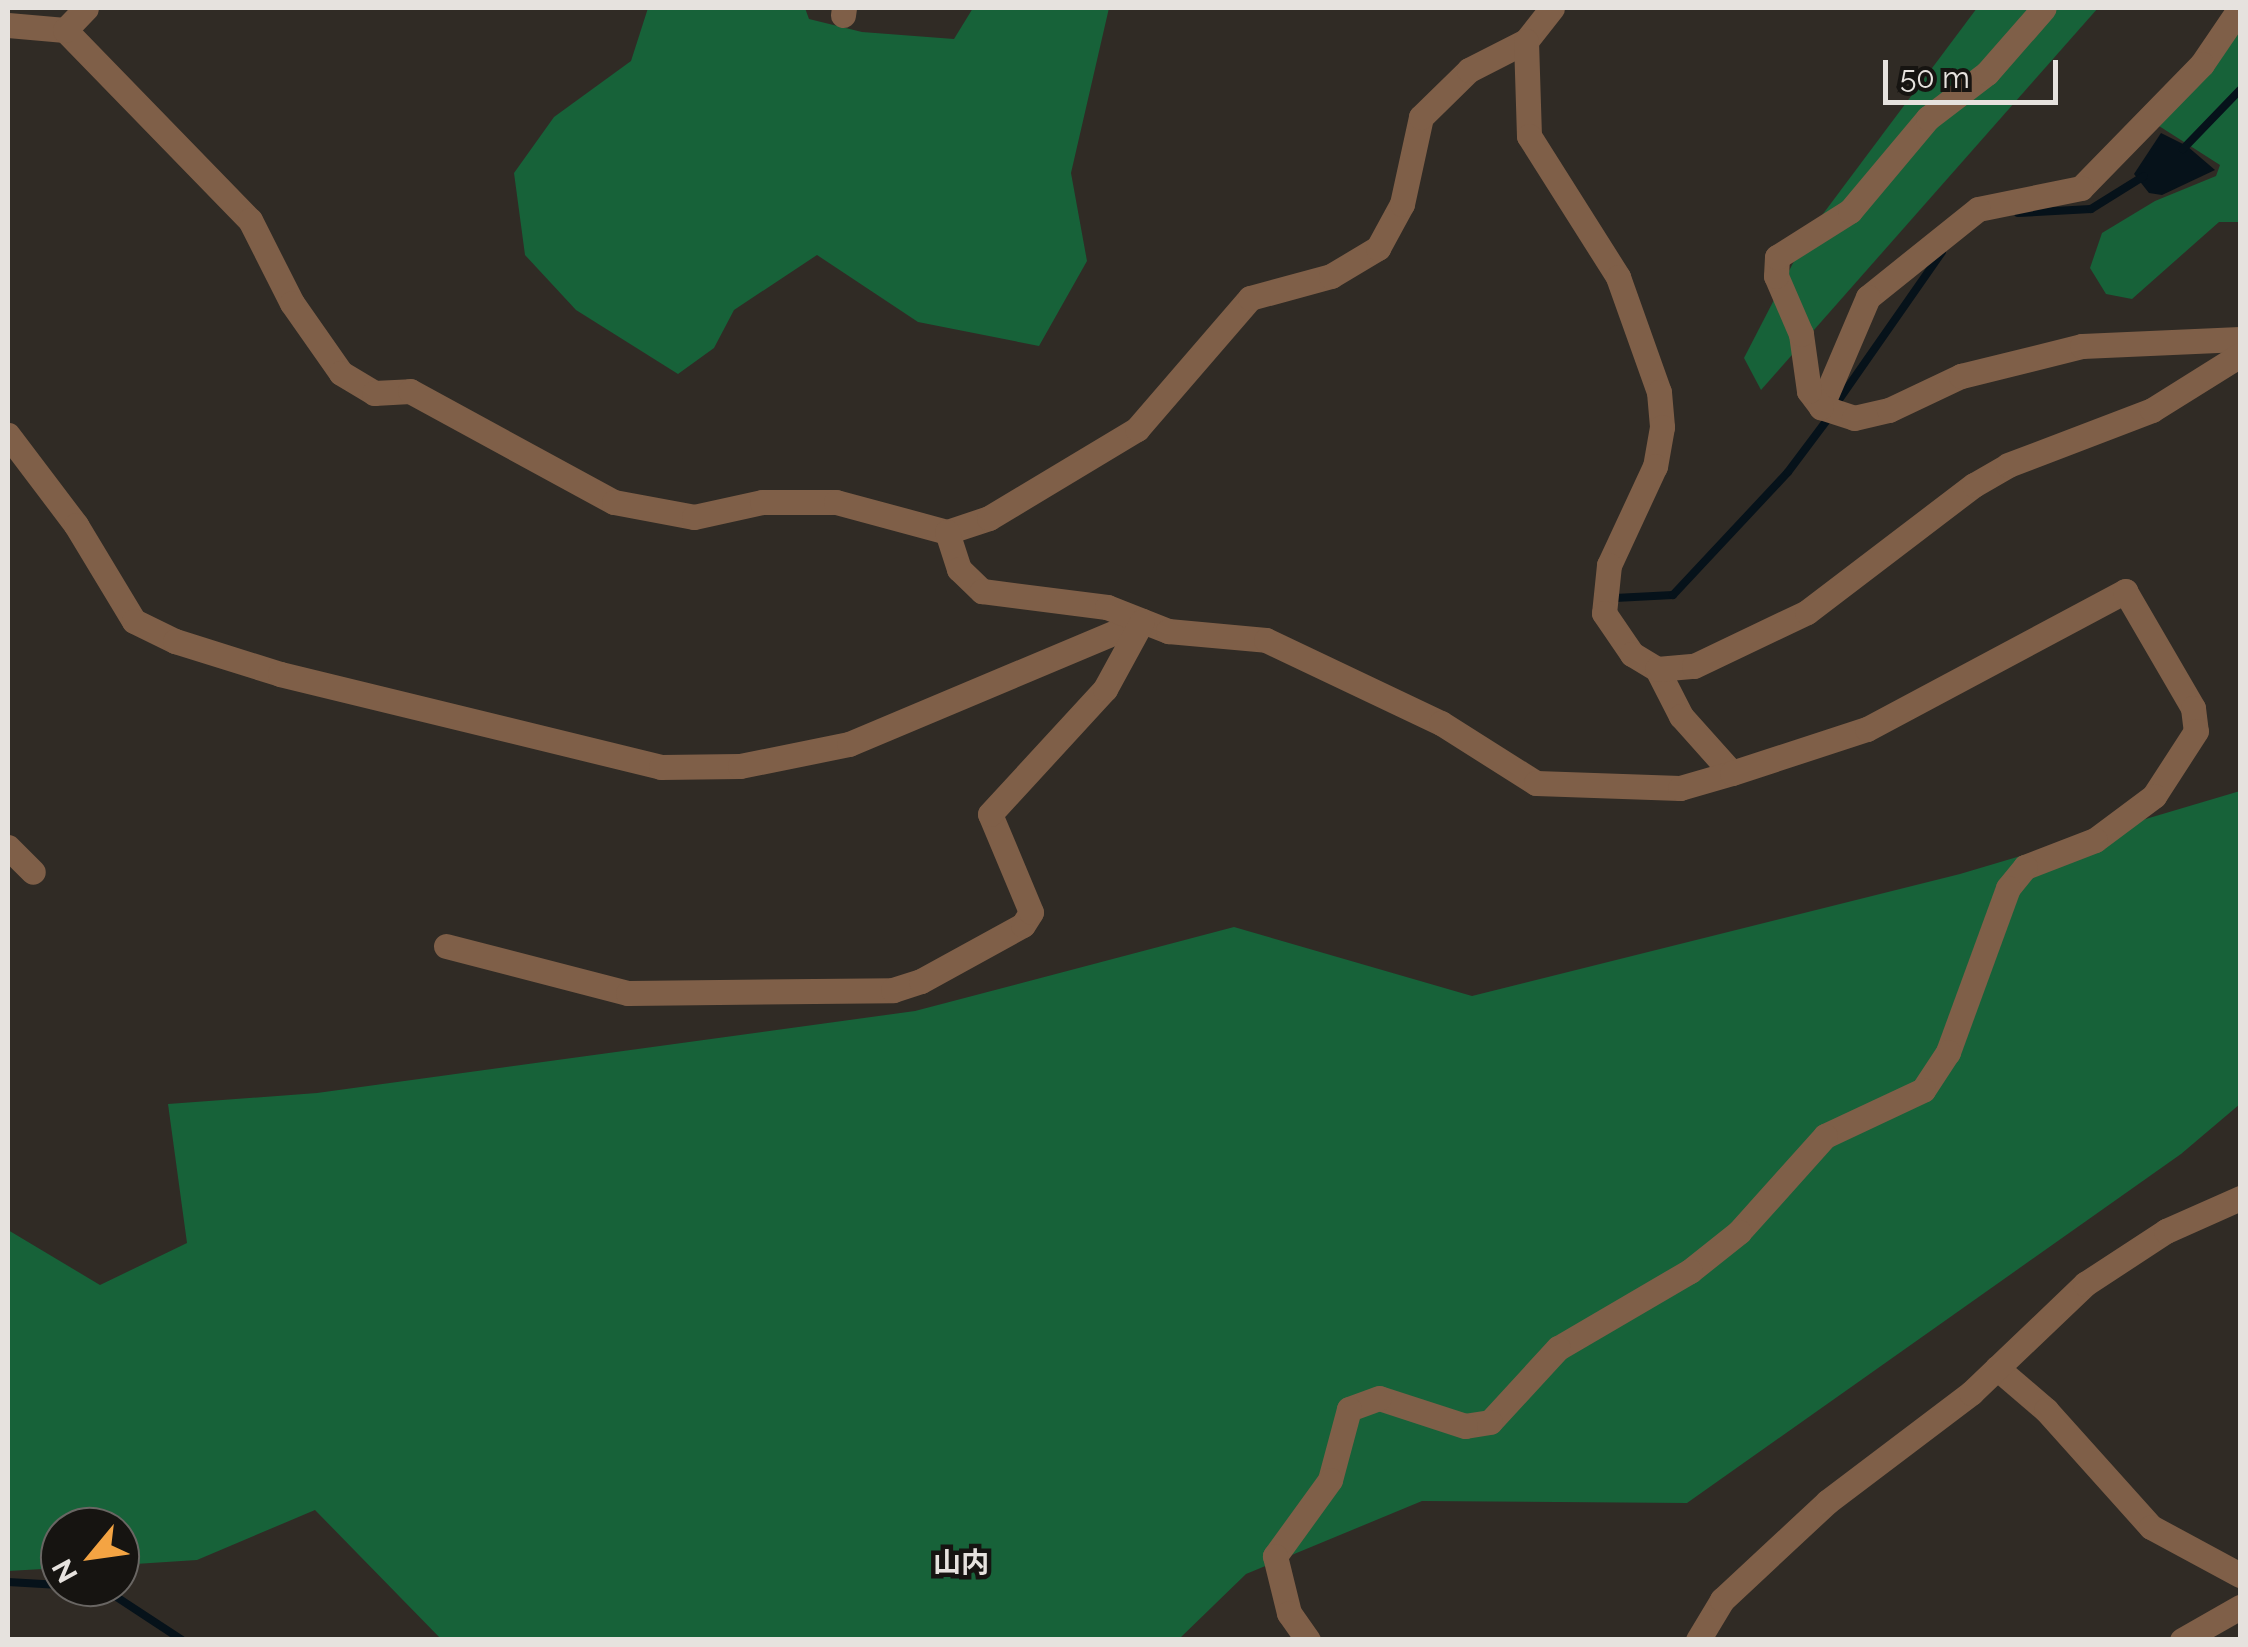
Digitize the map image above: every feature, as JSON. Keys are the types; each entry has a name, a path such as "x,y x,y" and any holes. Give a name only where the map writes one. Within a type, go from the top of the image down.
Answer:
{"street":[{"path":"64,30 86,8"},
{"path":"8,25 64,30 250,220 292,304 341,372 374,393 410,391 614,502 694,518 762,502 836,502 947,532 990,518 1137,429 1250,298 1331,276 1378,248 1402,204 1421,117 1469,70 1526,41 1552,8"},
{"path":"2044,8 1987,73 1928,118 1850,211 1777,257 1776,276 1801,334 1808,391 1822,408 1854,418 1889,410 1961,376 2082,346 2240,340"},
{"path":"1822,408 1868,297 1978,208 2082,188 2202,64 2240,8"},
{"path":"1526,41 1529,136 1539,162 1618,277 1659,392 1662,427 1655,466 1602,588 1615,636 1657,669 1681,716 1732,773"},
{"path":"1657,669 1694,666 1807,612 1974,485 2008,465 2152,410 2240,356"},
{"path":"8,435 76,525 134,621 280,674 661,766 740,766 849,744 1142,621"},
{"path":"947,532 959,569 982,592 1107,607 1168,631 1266,640 1441,724 1536,783 1650,790 1732,773 1867,729 2126,591 2192,708 2196,731 2154,796 2095,840 2025,867 2008,888 1948,1052 1923,1090 1826,1136 1738,1232 1690,1270 1558,1348 1490,1422 1465,1426 1379,1398 1348,1409 1330,1480 1275,1556 1288,1612 1308,1640"},
{"path":"446,946 628,993 893,990 921,981 1023,925 1031,912 990,814 1105,689 1142,621"},
{"path":"8,847 33,872"},
{"path":"1698,1640 1722,1600 1827,1502 1997,1368 2038,1324 2121,1257 2240,1198"},
{"path":"1997,1368 2046,1410 2151,1528 2240,1575"},
{"path":"2182,1640 2240,1607"}],"green space":[{"path":"648,8 805,8 809,19 862,32 954,39 973,8 1109,8 1071,173 1087,261 1039,346 918,322 817,255 734,310 714,348 678,374 576,310 525,255 514,173 554,117 631,61"},
{"path":"1977,8 2098,8 1761,390 1744,358 1808,234"},
{"path":"2240,24 2240,222 2219,222 2132,299 2106,294 2090,268 2102,233 2155,201 2216,176 2220,165 2159,126"},
{"path":"2240,791 2240,1104 2181,1154 1687,1503 1422,1501 1246,1574 1178,1640 441,1639 315,1510 197,1560 140,1564 140,1507 40,1507 40,1569 8,1571 8,1230 100,1285 187,1243 168,1104 317,1093 915,1011 1234,927 1472,996 1960,874"}],"shaded area":[{"path":"2161,133 2187,146 2215,170 2162,195 2149,193 2134,174"}],"waterway":[{"path":"2183,149 2240,90"},
{"path":"2018,213 2091,209 2144,176"},
{"path":"1836,404 1942,252"},
{"path":"1615,598 1673,595 1788,472 1827,420"},
{"path":"8,1582 40,1584"},
{"path":"132,1607 182,1640"}],"district":[{"name":"山内","path":"961,1563"}]}
